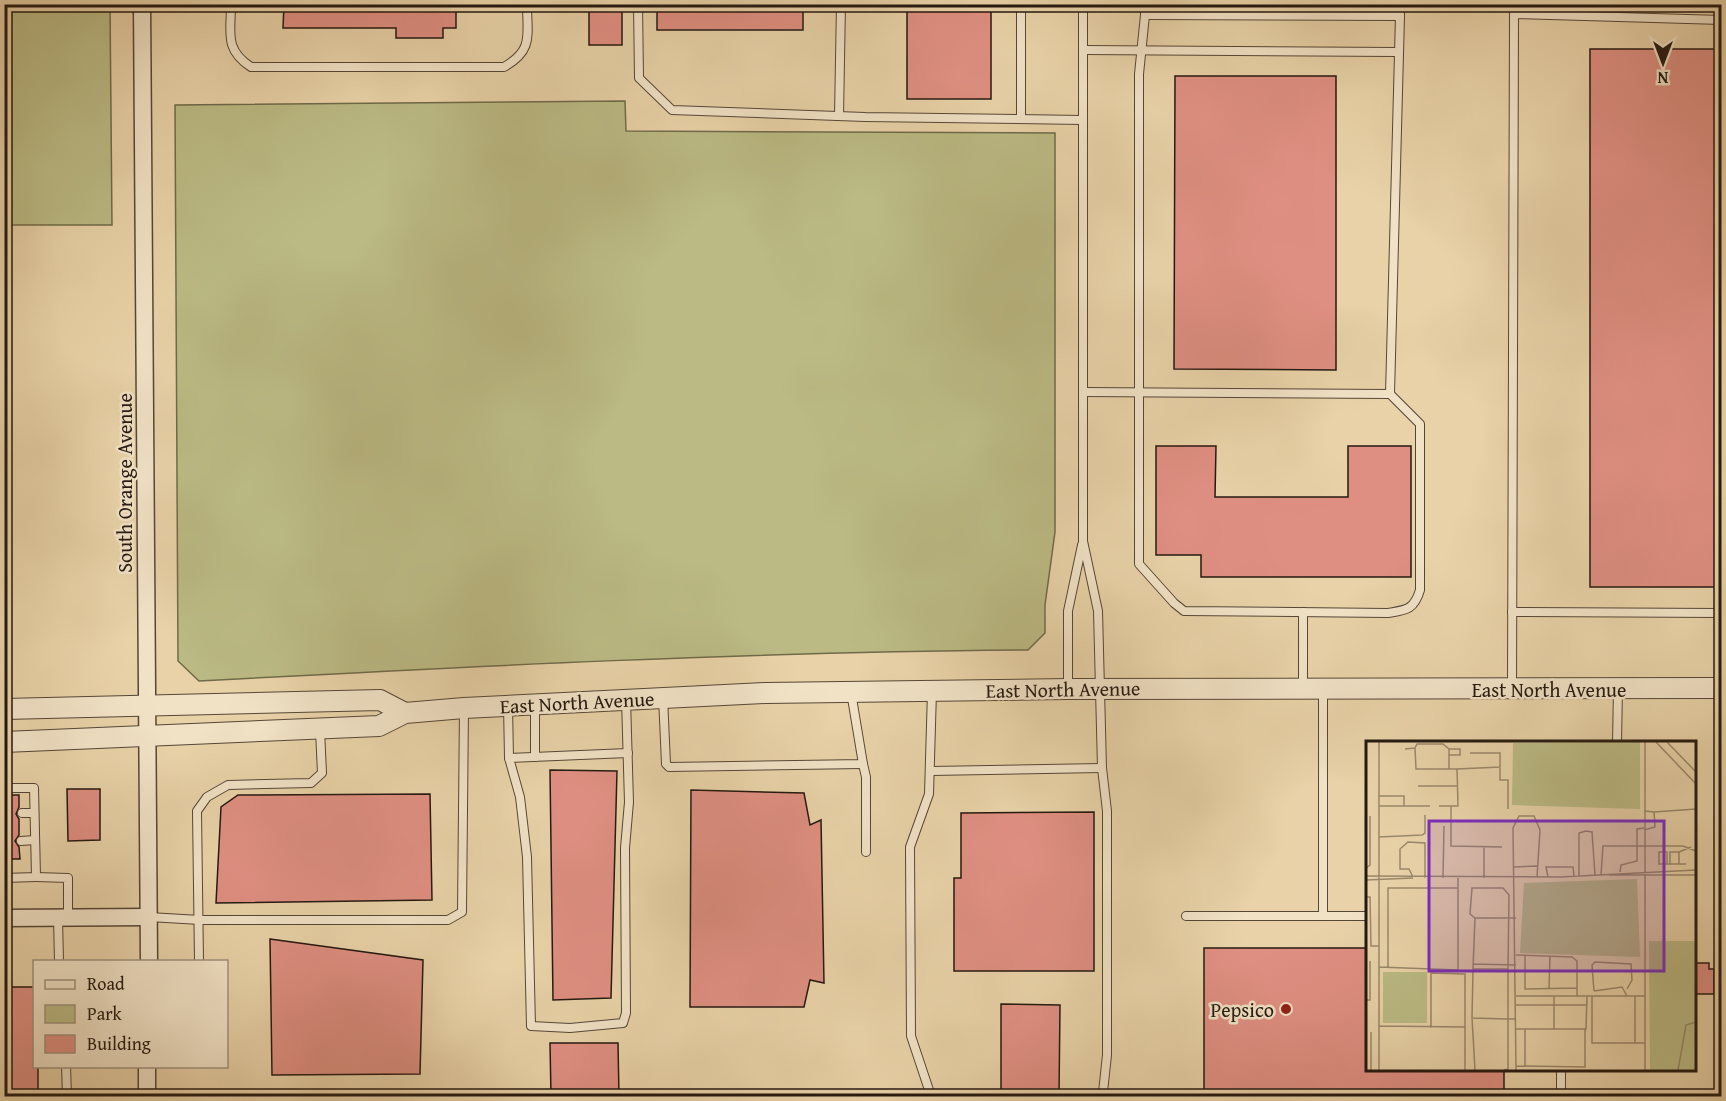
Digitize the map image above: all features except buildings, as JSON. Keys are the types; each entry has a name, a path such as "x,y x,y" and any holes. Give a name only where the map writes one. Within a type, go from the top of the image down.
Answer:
{"street":[{"name":"South Orange Avenue","path":"142,4 149,960"},
{"name":"East North Avenue","path":"4,742 148,738 379,726 405,713 535,703 663,697 1068,689 1722,688"},
{"path":"4,709 380,700 405,713"},
{"path":"4,918 149,917"},
{"path":"147,1068 147,1096"}],"lane":[{"path":"231,4 231,47 238,58 251,67 504,67 519,58 528,46 527,4"},
{"path":"638,4 639,78 672,110 839,116 1083,120"},
{"path":"839,116 841,4"},
{"path":"1021,4 1021,118"},
{"path":"1068,689 1068,611 1083,541 1083,4"},
{"path":"1083,392 1139,392 1390,394 1420,424 1420,579 1417,600 1409,610 1388,613 1184,611 1139,564 1139,392 1139,74 1143,50 1145,4"},
{"path":"1390,394 1400,4"},
{"path":"1512,689 1514,14 1722,20"},
{"path":"1145,15 1400,16"},
{"path":"1083,50 1399,52"},
{"path":"1083,541 1098,611 1102,768 1107,811 1107,1055 1103,1092 1100,1096"},
{"path":"1303,612 1303,689"},
{"path":"1512,612 1722,613"},
{"path":"1323,689 1323,916"},
{"path":"1617,741 1618,689"},
{"path":"931,1096 911,1036 910,847 929,794 932,691"},
{"path":"850,692 863,764 866,852"},
{"path":"663,697 663,742 666,764 669,767 863,764"},
{"path":"508,705 509,758 520,797 527,857 531,1026 570,1028 622,1023 626,1013 625,848 629,802 626,699"},
{"path":"535,703 535,757"},
{"path":"149,917 200,920 448,920 462,912 464,708"},
{"path":"200,960 197,812 207,797 228,785 311,783 322,773 320,729"},
{"path":"509,758 628,753"},
{"path":"931,771 1102,768"},
{"path":"4,788 34,788 36,877"},
{"path":"22,813 34,813"},
{"path":"21,840 35,840"},
{"path":"4,878 68,878 59,960"},
{"path":"1186,916 1366,916"},
{"path":"66,1068 67,1096"},
{"path":"1561,1071 1561,1096"}],"green space":[{"path":"4,5 110,5 112,225 5,225"},
{"path":"625,101 626,131 1055,133 1055,532 1045,605 1045,633 1028,650 717,657 199,681 178,661 175,105"}],"place":[{"name":"Pepsico","path":"1286,1009"}]}
